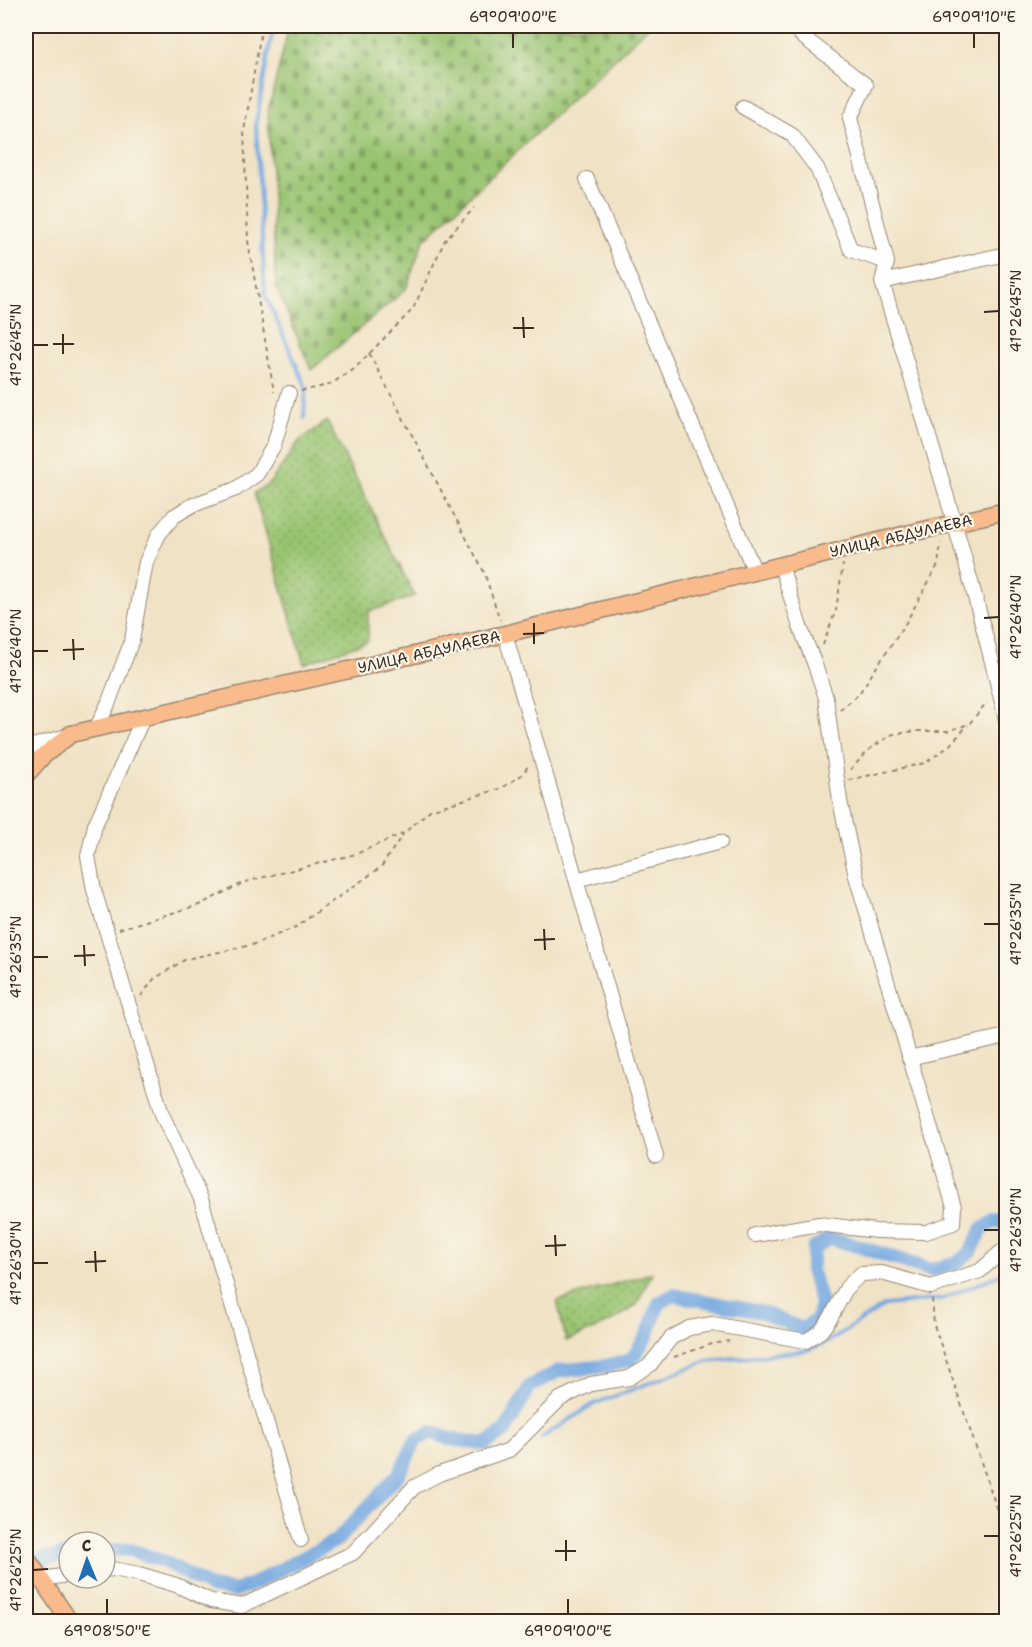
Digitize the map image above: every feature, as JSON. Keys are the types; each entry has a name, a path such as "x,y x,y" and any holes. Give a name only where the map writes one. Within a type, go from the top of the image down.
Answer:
{"main road":[{"name":"УЛИЦА АБДУЛАЕВА","path":"71,734 505,634 1006,511"},
{"path":"26,775 44,756 71,734"},
{"path":"33,1568 70,1622"}],"street":[{"path":"793,26 803,38 866,85 850,118 887,262 882,282 949,525 999,688 1006,720"},
{"path":"743,107 792,135 817,168 850,250 887,262"},
{"path":"587,179 755,572"},
{"path":"882,282 1006,254"},
{"path":"96,729 132,640 147,562 159,534 174,516 193,505 236,489 257,474 274,444 289,393"},
{"path":"755,1235 819,1224 876,1231 926,1232 953,1223 954,1207 856,876 838,783 826,698 799,624 781,565"},
{"path":"505,634 656,1156"},
{"path":"143,718 95,825 88,856 94,890 162,1114 201,1199 301,1540"},
{"name":"УЛИЦА АБДУЛАЕВА","path":"26,748 71,734"},
{"path":"576,880 720,842"},
{"path":"909,1058 1006,1035"},
{"path":"117,1570 176,1585 211,1601 242,1606 353,1552 414,1487 439,1474 509,1450 560,1399 591,1384 629,1378 649,1366 671,1338 689,1328 712,1324 806,1341 821,1331 848,1287 861,1274 882,1273 931,1287 980,1271 1001,1252 1006,1251"},
{"path":"33,1568 57,1573"}],"path":[{"path":"262,26 244,131 248,241 274,395"},
{"path":"289,393 329,385 353,370 413,309 445,240 474,208"},
{"path":"369,353 484,572 505,634"},
{"path":"829,719 858,695 904,626 938,565 949,525"},
{"path":"815,665 836,610 845,549"},
{"path":"838,783 925,762 948,747 999,688"},
{"path":"838,783 871,748 893,734 948,731 969,723"},
{"path":"131,1011 154,979 186,959 252,945 296,927 381,867 404,833 430,810 502,788 523,774 538,748"},
{"path":"107,932 199,905 245,882 356,854 404,833"},
{"path":"931,1287 934,1325 1006,1535"},
{"path":"649,1366 712,1344 733,1341"}],"green space":[{"path":"289,26 649,26 423,241 406,289 311,370 276,286 268,111"},
{"path":"327,421 415,596 368,612 368,641 304,664 254,493 270,483 299,441"},
{"path":"652,1273 636,1306 607,1324 566,1341 557,1301"}],"waterway":[{"path":"272,26 256,123 265,294 306,387 304,418"},
{"path":"117,1550 131,1550 165,1562 210,1587 234,1591 255,1583 337,1540 399,1474 416,1440 432,1432 450,1439 486,1444 505,1431 530,1386 559,1371 605,1366 631,1360 647,1336 659,1303 674,1295 761,1312 802,1329 817,1320 821,1303 811,1270 814,1248 830,1238 931,1270 957,1263 971,1251 982,1229 994,1222 1006,1222"},
{"path":"541,1438 594,1404 707,1361 805,1351 826,1343 885,1305 942,1299 1006,1272"},
{"path":"26,1562 57,1556"}]}
